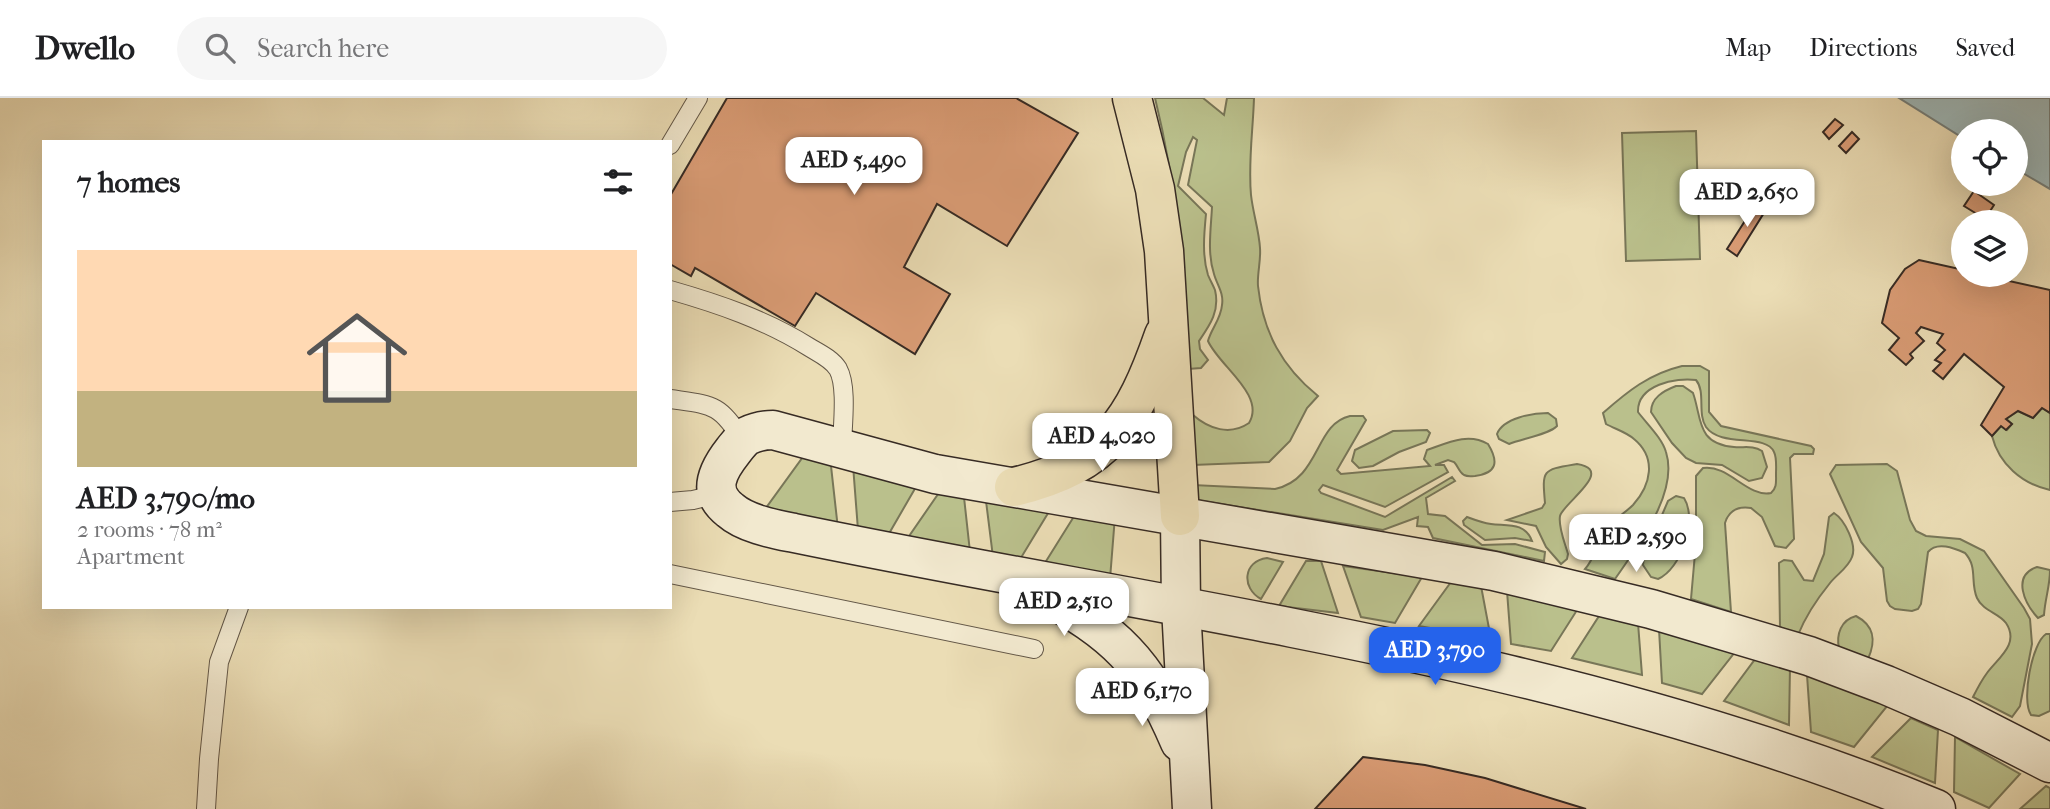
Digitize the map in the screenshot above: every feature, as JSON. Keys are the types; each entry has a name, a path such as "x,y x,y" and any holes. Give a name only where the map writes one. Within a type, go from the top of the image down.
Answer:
{"highway":[{"path":"1132,98 1155,189 1164,251 1180,516"},
{"path":"1014,486 1039,481 1062,472 1108,440 1144,391 1170,320"}],"street":[{"path":"1936,809 1779,750 1534,680 1417,652 772,528 731,512 718,494 716,485 720,467 742,440 761,430 773,429 935,474 1494,571 1651,608 1809,656 1960,717 2050,763"},
{"path":"1180,516 1181,607 1192,809"},
{"path":"1013,576 1078,612 1111,636 1141,668 1157,693 1170,715 1189,762"}],"lane":[{"path":"672,142 698,98"},
{"path":"672,291 745,314 795,338 831,360 837,368 843,387 842,449"},
{"path":"672,399 701,403 722,412 742,440"},
{"path":"672,502 718,494"},
{"path":"672,574 1034,649"},
{"path":"206,809 219,662 238,609"}],"green space":[{"path":"1155,98 1203,98 1224,115 1227,98 1254,98 1250,183 1260,248 1258,281 1264,319 1285,361 1318,396 1307,408 1290,441 1269,462 1193,465 1193,415 1206,424 1227,430 1249,423 1253,412 1246,391 1208,341 1220,315 1222,301 1211,258 1212,207 1188,185 1197,140 1193,137 1186,152 1178,186 1206,214 1205,260 1215,290 1216,305 1210,323 1199,341 1200,349 1208,360 1201,368 1188,369 1174,200"},
{"path":"1696,131 1700,259 1626,261 1622,133"},
{"path":"1682,366 1700,366 1709,371 1709,412 1721,426 1811,446 1814,449 1813,454 1794,454 1790,458 1794,539 1786,548 1775,546 1762,517 1751,508 1735,510 1729,515 1725,523 1731,612 1691,599 1696,542 1696,476 1703,468 1712,468 1754,491 1771,493 1776,485 1776,457 1769,446 1762,443 1722,437 1706,427 1702,415 1701,390 1696,380 1678,380 1659,385 1644,395 1639,403 1638,412 1658,436 1666,452 1667,485 1654,519 1615,579 1585,569 1605,530 1639,497 1649,472 1649,463 1641,446 1628,434 1606,424 1603,413 1640,384"},
{"path":"1676,386 1683,386 1693,393 1703,428 1713,441 1722,445 1752,447 1762,451 1767,467 1762,478 1749,481 1722,465 1696,463 1686,458 1651,412 1653,403 1659,396"},
{"path":"2042,408 2050,413 2050,490 2030,483 2013,471 2000,455 1992,436 2001,426 2007,430 2012,424 2006,419 2018,411 2033,418"},
{"path":"1548,413 1556,419 1557,426 1553,429 1509,444 1499,439 1497,434 1500,429 1512,420"},
{"path":"1350,416 1363,416 1366,420 1337,470 1341,474 1430,466 1424,459 1427,450 1465,439 1488,444 1494,456 1494,466 1482,475 1468,476 1462,474 1454,462 1448,460 1435,465 1444,465 1448,472 1385,507 1323,485 1319,490 1321,493 1385,517 1452,477 1455,481 1426,498 1428,514 1445,516 1482,545 1515,544 1545,552 1544,561 1433,538 1428,527 1417,526 1418,517 1383,530 1196,500 1193,485 1275,489 1290,483 1301,475 1330,429 1338,421"},
{"path":"1427,430 1430,433 1426,442 1373,466 1359,468 1352,461 1355,450 1393,431"},
{"path":"808,450 830,457 838,529 763,512"},
{"path":"1577,464 1588,467 1590,480 1560,516 1568,554 1561,564 1546,547 1536,526 1507,520 1542,508 1545,503 1544,483 1547,473"},
{"path":"1887,464 1897,471 1910,520 1916,531 1926,536 1960,539 1984,551 2030,619 2032,644 2020,706 2012,717 1973,697 1985,676 2006,650 2010,631 2006,623 1983,606 1977,598 1973,569 1965,553 1941,546 1928,552 1918,609 1895,609 1887,601 1883,568 1861,542 1830,474 1836,465"},
{"path":"853,465 920,480 887,537 858,530"},
{"path":"945,484 963,488 970,552 905,542"},
{"path":"985,493 1053,505 1019,561 993,557"},
{"path":"1676,496 1684,498 1688,507 1688,531 1674,565 1658,579 1651,577 1643,565 1644,557 1668,501"},
{"path":"1078,510 1115,516 1110,579 1043,566"},
{"path":"1834,513 1849,533 1853,546 1852,557 1816,601 1798,635 1780,627 1779,563 1784,560 1792,561 1804,580 1813,581 1824,554 1829,517"},
{"path":"1467,517 1488,524 1520,528 1532,541 1515,538 1485,540 1464,525 1463,521"},
{"path":"1267,558 1283,562 1261,599 1250,588 1248,575 1253,564"},
{"path":"1306,561 1321,561 1338,613 1279,606"},
{"path":"1343,566 1422,577 1395,623 1361,617"},
{"path":"2037,567 2050,570 2044,615 2038,618 2025,598 2022,583 2029,571"},
{"path":"1451,582 1481,586 1491,639 1419,626"},
{"path":"1507,591 1579,607 1551,651 1511,644"},
{"path":"1601,613 1638,623 1642,675 1572,658"},
{"path":"1856,616 1867,624 1872,634 1868,659 1839,649 1838,638 1843,624"},
{"path":"1659,629 1735,652 1702,694 1662,683"},
{"path":"2046,634 2050,634 2050,711 2039,716 2031,715 2027,697 2032,660 2036,648"},
{"path":"1756,658 1790,667 1789,725 1724,701"},
{"path":"1807,675 1888,705 1854,747 1811,732"},
{"path":"1911,718 1938,730 1935,783 1872,757"},
{"path":"1955,737 2020,774 1989,808 1954,792"},
{"path":"2046,786 2050,788 2050,809 2020,809"}],"water":[{"path":"1899,98 2050,98 2050,189 2028,176 2028,119 1951,119 1951,130"}],"building":[{"path":"727,98 1016,98 1078,133 1007,246 937,204 904,267 950,294 915,354 816,293 795,326 695,268 691,276 672,265 672,193"},
{"path":"1835,119 1843,125 1829,139 1823,132"},
{"path":"1852,132 1859,139 1846,153 1839,146"},
{"path":"1971,196 1981,196 1994,205 1991,210 1970,210 1964,206"},
{"path":"1757,202 1767,208 1737,256 1727,249"},
{"path":"1919,260 1951,267 1951,287 2028,285 2050,290 2050,413 2042,408 2033,418 2018,411 2006,419 2012,424 2006,430 2001,426 1992,436 1981,425 2004,387 1964,354 1943,379 1933,371 1941,363 1935,360 1945,350 1937,343 1943,334 1921,327 1916,333 1924,341 1910,354 1913,358 1906,365 1889,350 1899,338 1882,323 1890,290 1905,269"},
{"path":"1363,757 1425,765 1485,778 1586,809 1315,809"}]}
